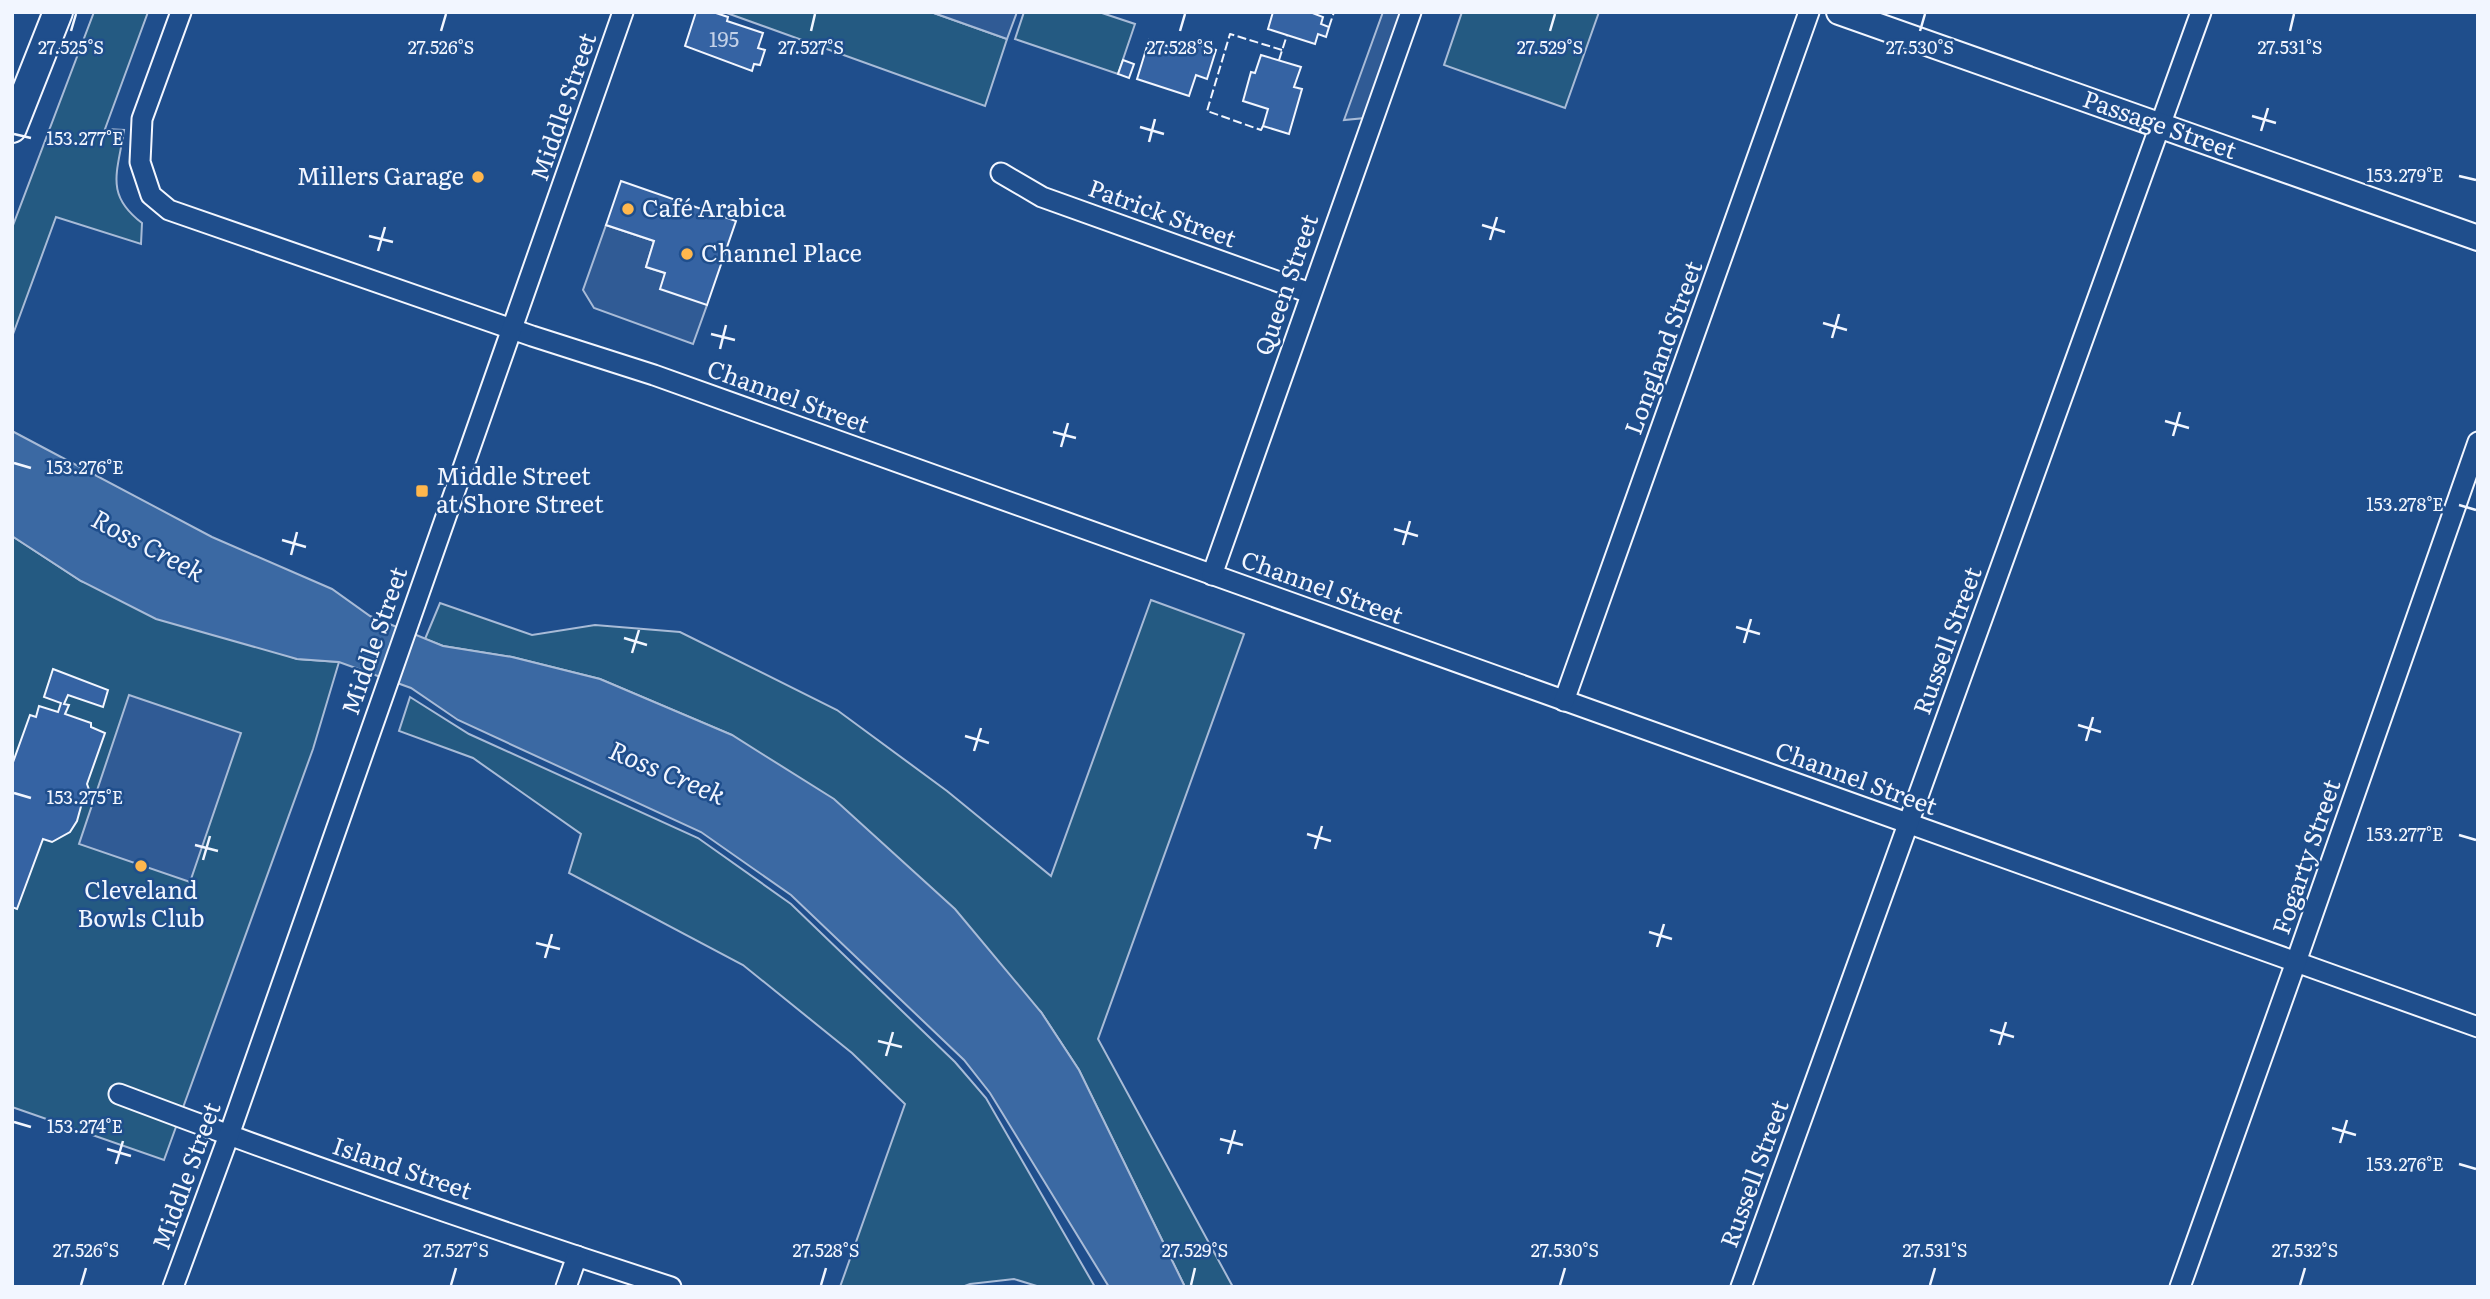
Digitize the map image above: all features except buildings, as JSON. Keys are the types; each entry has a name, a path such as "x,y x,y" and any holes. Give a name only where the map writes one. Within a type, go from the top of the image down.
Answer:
{"main road":[{"path":"12,128 58,12"}],"street":[{"name":"Channel Street","path":"181,12 142,119 140,163 151,195 169,210 653,375 2478,1027"},
{"name":"Middle Street","path":"173,1287 229,1135 623,12"},
{"name":"Queen Street","path":"1212,575 1411,12"},
{"name":"Longland Street","path":"1564,701 1809,12"},
{"name":"Passage Street","path":"1839,12 2478,237"},
{"name":"Russell Street","path":"1741,1287 2201,12"},
{"name":"Patrick Street","path":"1001,173 1042,197 1310,293"},
{"name":"Fogarty Street","path":"2180,1287 2297,962 2478,442"},
{"name":"Island Street","path":"119,1094 229,1135 671,1287"},
{"path":"566,1287 577,1256"}],"shaded area":[{"path":"94,12 148,12 105,129 124,130 116,181 122,202 142,223 141,244 56,217 12,337 12,228"},
{"path":"724,12 931,12 1007,39 985,106"},
{"path":"931,12 1017,12 1007,39"},
{"path":"1024,12 1099,12 1135,24 1118,74 1015,39"},
{"path":"1383,12 1404,12 1365,118 1344,120"},
{"path":"1462,12 1599,12 1565,108 1444,65"},
{"path":"606,225 654,241 646,267 665,273 707,305 693,344 594,308 583,290"},
{"name":"Cleveland Bowls Club","path":"12,536 81,581 297,659 339,662 313,749 164,1160 12,1107"},
{"path":"1151,600 1244,634 1098,1039 1233,1287 1185,1287 1079,1070 1041,1012 732,735 600,679 512,657 443,646 425,639 440,603 532,635 595,625 680,632 837,710 947,791 1051,876"},
{"path":"129,695 241,733 190,882 79,844"},
{"path":"410,697 469,734 698,838 791,904 955,1062 986,1098 1095,1287 1040,1287 1014,1279 962,1287 840,1287 905,1104 852,1053 743,965 569,873 581,834 473,758 399,731"}],"water":[{"name":"Ross Creek","path":"12,431 212,537 332,589 370,616 443,646 512,657 600,679 732,735 834,799 955,909 1041,1012 1079,1070 1185,1287 1109,1287 990,1093 964,1060 791,895 701,832 458,720 411,688 339,662 297,659 156,619 81,581 12,536"}],"fence":[{"path":"1329,27 1334,12"},
{"path":"1263,126 1261,130 1207,111 1230,34 1282,50"},
{"path":"1279,60 1287,35"}],"place":[{"name":"Millers Garage","path":"478,177"},
{"name":"Café Arabica","path":"628,209"},
{"name":"Channel Place","path":"687,254"},
{"name":"Middle Street at Shore Street","path":"422,491"},
{"name":"Cleveland Bowls Club","path":"141,866"}]}
